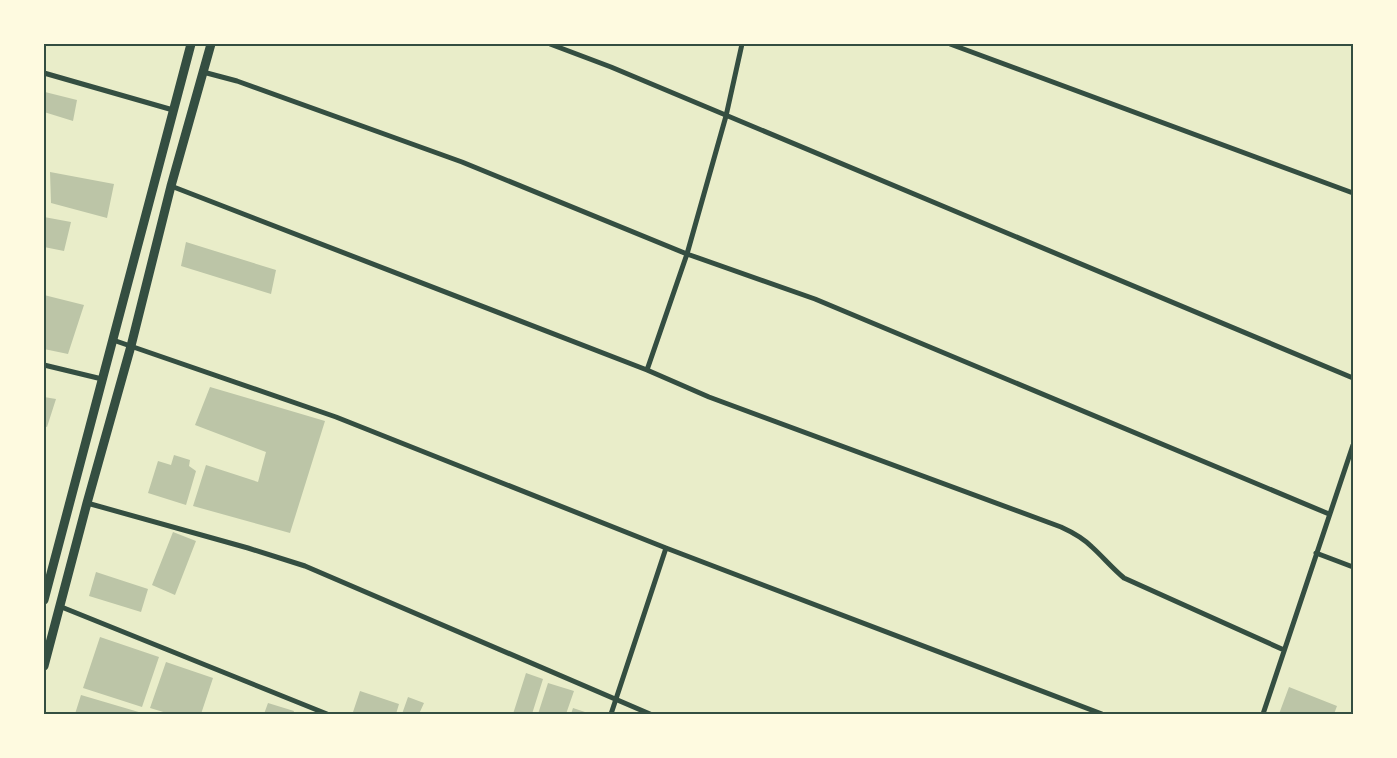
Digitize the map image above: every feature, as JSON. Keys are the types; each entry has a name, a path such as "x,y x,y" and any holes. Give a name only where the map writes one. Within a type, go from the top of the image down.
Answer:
{"street":[{"path":"44,600 191,44"},
{"path":"44,666 131,346 171,186 210,44"},
{"path":"550,44 610,67 1353,378"},
{"path":"647,370 687,254 726,116 742,44"},
{"path":"950,44 1353,193"},
{"path":"203,72 237,81 462,162 687,254 815,299 1329,514"},
{"path":"44,73 173,110"},
{"path":"171,186 647,370 709,397 1061,527 1074,533 1091,545 1124,578 1284,650"},
{"path":"112,340 336,417 666,548 1102,714"},
{"path":"44,365 102,379"},
{"path":"1263,714 1353,445"},
{"path":"87,503 305,566 650,714"},
{"path":"611,714 666,548"},
{"path":"1316,552 1353,567"},
{"path":"59,606 327,714"}],"building":[{"path":"45,92 77,100 73,121 44,112"},
{"path":"50,172 114,184 107,218 51,203"},
{"path":"44,217 71,222 64,251 44,247"},
{"path":"186,242 276,270 271,294 181,266"},
{"path":"44,295 84,305 68,354 44,349"},
{"path":"210,387 325,421 290,533 193,506 206,465 258,482 266,452 195,425"},
{"path":"44,397 56,399 47,427 44,426"},
{"path":"174,455 190,460 189,466 196,471 186,505 148,493 158,461 171,465"},
{"path":"173,532 196,541 175,595 152,585"},
{"path":"96,572 148,589 141,612 89,596"},
{"path":"100,637 159,657 142,707 83,688"},
{"path":"166,662 213,678 201,714 170,714 150,708"},
{"path":"526,673 543,679 532,714 513,714"},
{"path":"548,683 574,691 566,714 538,714"},
{"path":"1289,687 1337,706 1334,714 1279,714"},
{"path":"360,691 399,704 396,714 359,714 353,712"},
{"path":"81,695 142,713 75,714"},
{"path":"408,697 424,703 419,714 402,714"},
{"path":"268,703 294,711 293,714 264,714"},
{"path":"573,708 591,714 571,714"}]}
